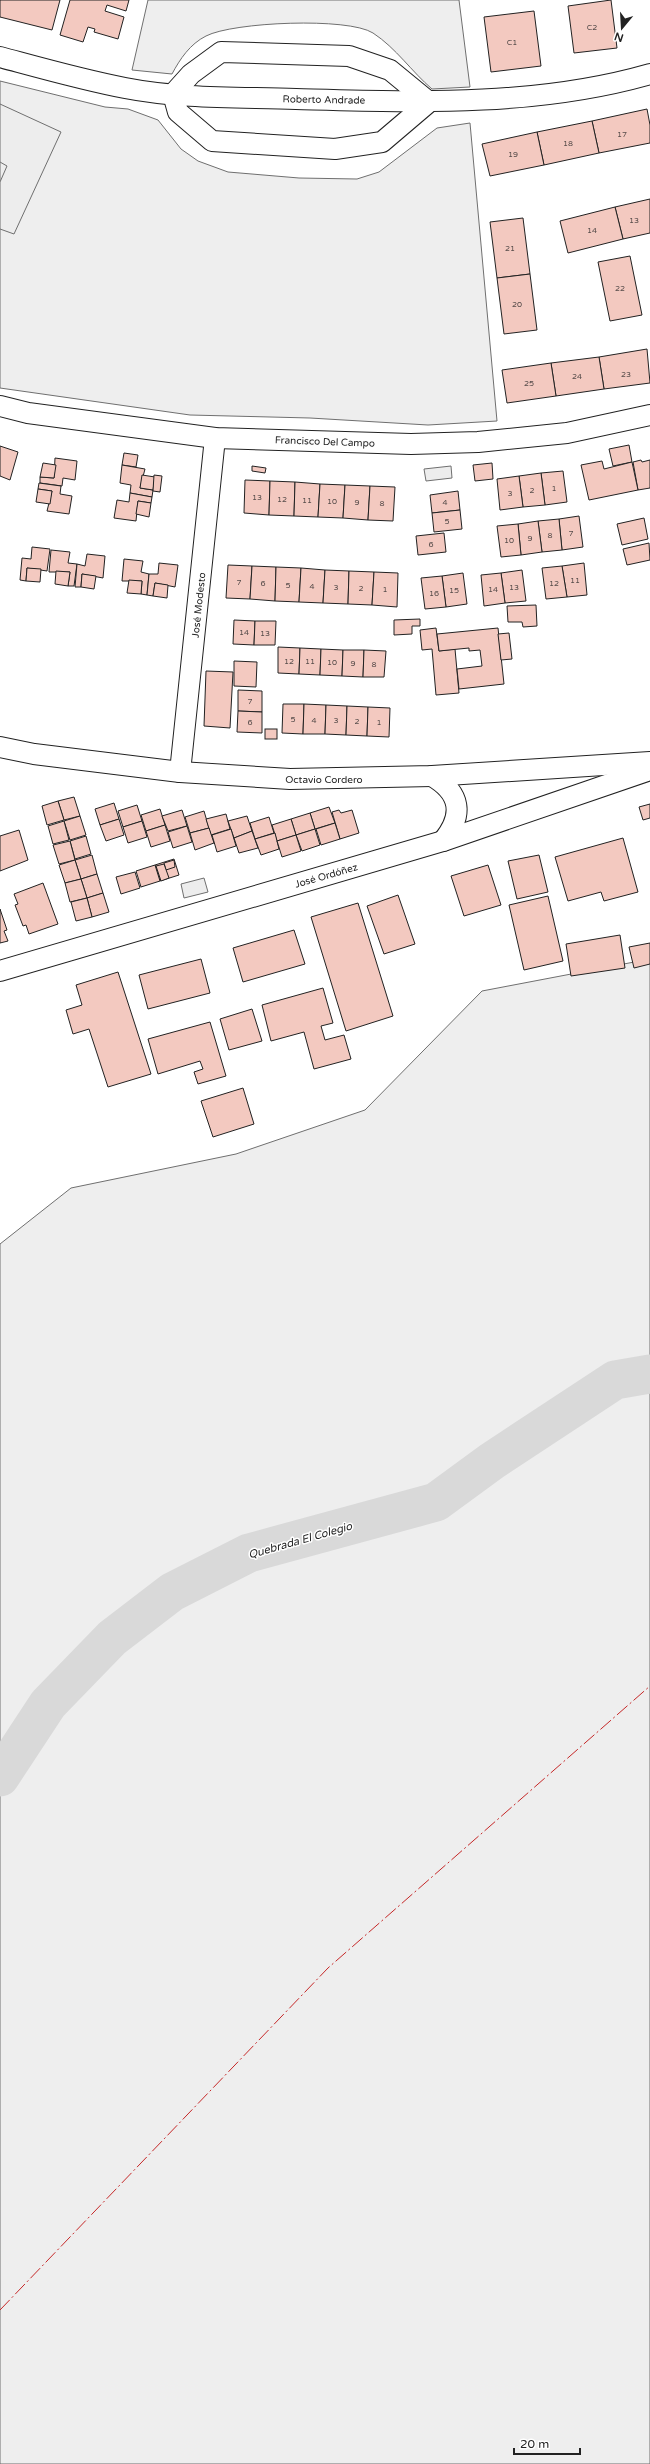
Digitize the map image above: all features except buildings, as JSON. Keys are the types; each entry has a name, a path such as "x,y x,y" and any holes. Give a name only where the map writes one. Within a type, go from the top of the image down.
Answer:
{"street":[{"path":"221,52 288,54 349,56 390,70 429,102 382,142 335,149 212,141 178,112 172,94 191,74 221,52"},
{"name":"Roberto Andrade","path":"0,57 126,88 172,94 429,102 507,98 560,92 650,74"},
{"name":"Francisco Del Campo","path":"0,406 28,413 215,438 411,444 478,442 567,433 650,415"},
{"name":"José Modesto","path":"180,772 215,438"},
{"name":"Octavio Cordero","path":"0,747 34,754 180,772 290,779 432,776 650,762"},
{"name":"José Ordóñez","path":"0,971 443,841 650,770"},
{"path":"432,776 447,784 454,793 457,816 453,828 443,841"}],"shaded area":[{"path":"148,0 459,0 470,87 432,89 397,53 373,33 360,28 316,23 290,23 240,27 220,31 206,36 195,43 182,57 172,74 132,70"},
{"path":"0,81 105,107 128,109 158,120 181,149 198,161 228,172 299,178 357,179 379,172 437,128 470,123 497,421 428,425 310,418 190,415 0,388"},
{"path":"0,104 61,132 14,234 0,229 0,182 7,166 0,162"},
{"path":"451,466 452,478 426,481 424,469"},
{"path":"204,878 208,892 184,898 181,884"},
{"path":"650,959 650,2464 0,2464 0,1244 71,1188 236,1154 365,1110 482,991"}],"waterway":[{"name":"Quebrada El Colegio","path":"0,1777 48,1704 112,1638 172,1592 249,1553 436,1502 492,1461 615,1380 650,1374"}],"power":[{"path":"0,2310 328,1968 650,1686"}]}
